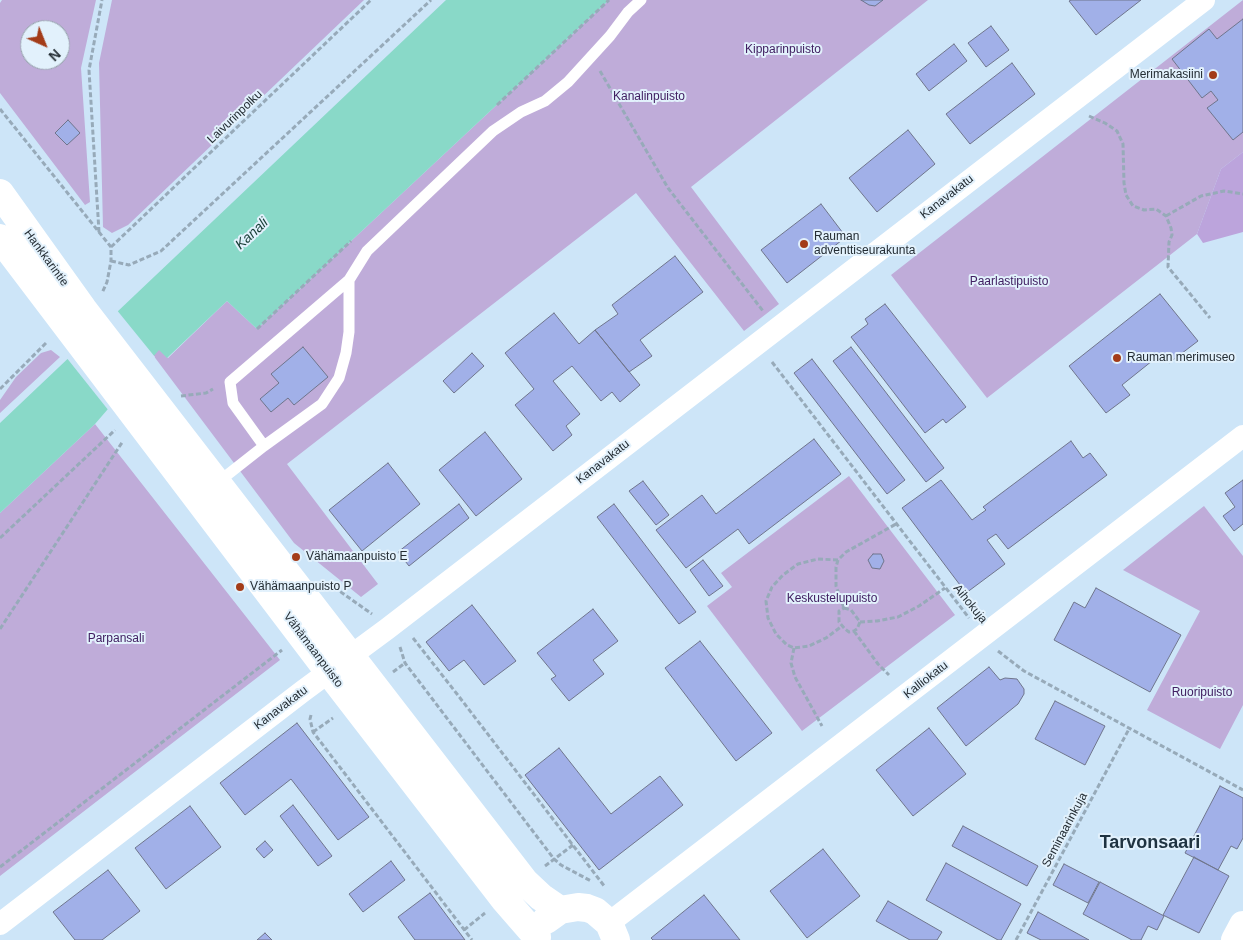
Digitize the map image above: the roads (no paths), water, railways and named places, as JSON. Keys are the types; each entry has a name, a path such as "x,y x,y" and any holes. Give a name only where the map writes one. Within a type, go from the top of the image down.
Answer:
{"main road":[{"name":"Hankkarintie","path":"0,193 42,254 72,333"},
{"name":"Hankkarintie","path":"0,238 72,333"},
{"name":"Vähämaanpuisto","path":"72,333 340,664 525,882 541,897 560,910"},
{"name":"Vähämaanpuisto","path":"129,404 217,482 340,664 504,899 536,938"},
{"path":"536,938 545,921 560,910 569,907 587,908 595,911 612,932"},
{"path":"1235,940 1243,925"}],"street":[{"name":"Kanavakatu","path":"0,924 1204,0"},
{"name":"Kalliokatu","path":"612,932 984,636 1243,436"}],"lane":[{"path":"264,446 233,403 230,382 349,280 368,251 493,131 521,112 544,101 568,82 592,57 628,12 641,0"},
{"path":"217,482 322,404 339,378 346,353 349,332 349,280"}],"water":[{"name":"Kanali","path":"446,0 609,0 257,329 227,301 167,358 159,350 95,424 0,513 0,423"}],"place":[{"name":"Merimakasiini","path":"1213,75"},
{"name":"Rauman adventtiseurakunta","path":"804,244"},
{"name":"Rauman merimuseo","path":"1117,358"},
{"name":"Vähämaanpuisto E","path":"296,557"},
{"name":"Vähämaanpuisto P","path":"240,587"}],"district":[{"name":"Tarvonsaari","path":"1150,843"}],"park label":[{"name":"Kipparinpuisto","path":"783,50"},
{"name":"Kanalinpuisto","path":"649,97"},
{"name":"Paarlastipuisto","path":"1009,282"},
{"name":"Keskustelupuisto","path":"832,599"},
{"name":"Parpansali","path":"116,639"},
{"name":"Ruoripuisto","path":"1202,693"}]}
